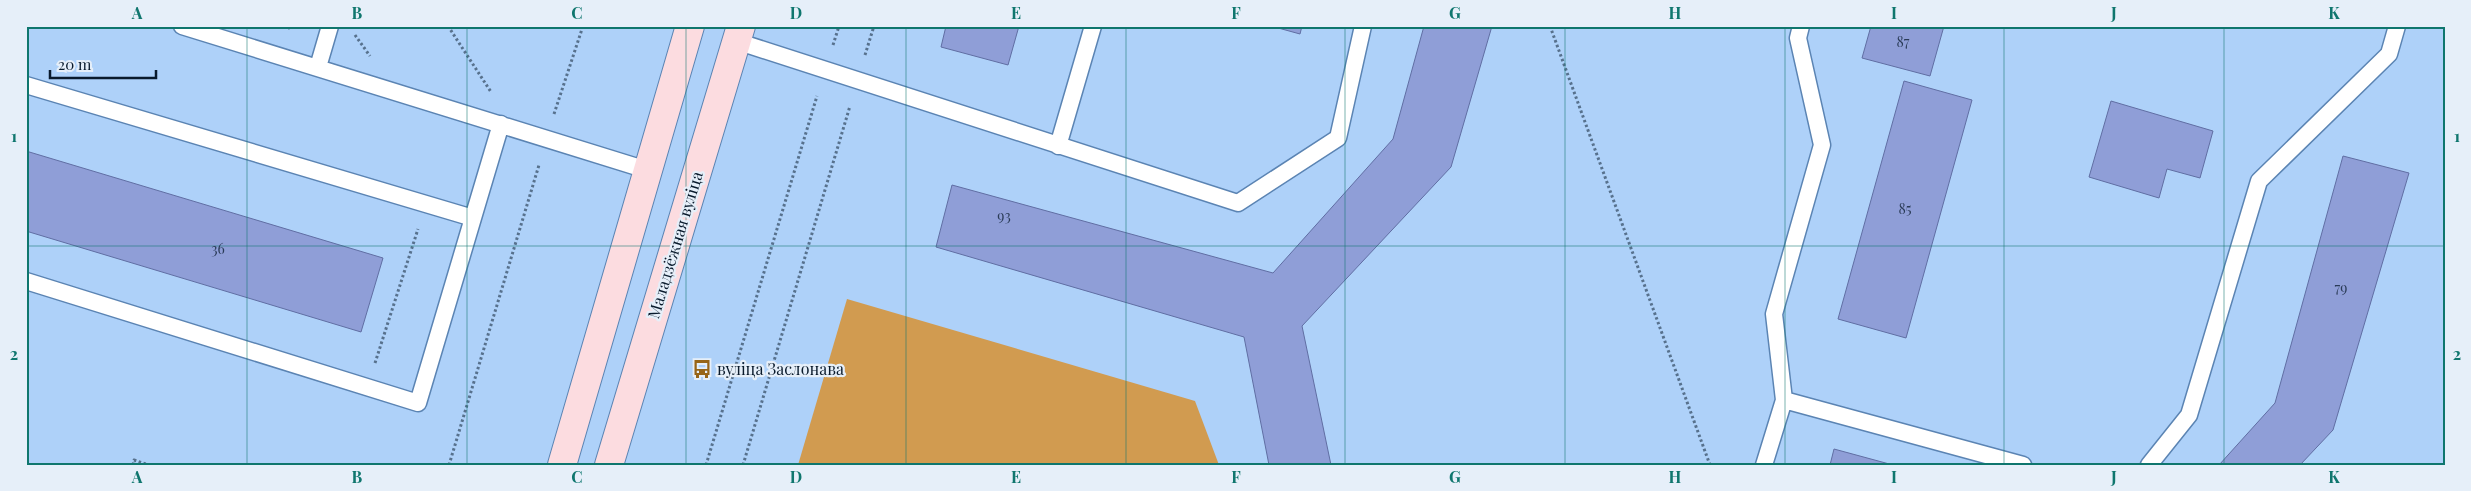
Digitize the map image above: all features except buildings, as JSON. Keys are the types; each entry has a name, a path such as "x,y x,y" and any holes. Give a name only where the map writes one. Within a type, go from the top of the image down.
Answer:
{"main road":[{"path":"562,465 690,26"},
{"name":"Маладзёжная вуліца","path":"609,465 739,34"}],"lane":[{"path":"182,26 647,170"},
{"path":"318,68 330,26"},
{"path":"1058,146 1093,26"},
{"path":"739,34 826,69 1238,203 1338,138 1363,26"},
{"path":"1764,465 1784,400 1774,314 1822,145 1798,38 1801,26"},
{"path":"2149,465 2189,415 2259,181 2389,54 2397,26"},
{"path":"26,85 473,218"},
{"path":"26,281 418,403 500,124"},
{"path":"1784,400 2023,465"}],"path":[{"path":"284,26 289,28 293,26"},
{"path":"448,26 491,92"},
{"path":"449,465 555,112 583,26"},
{"path":"706,465 839,26"},
{"path":"742,465 874,26"},
{"path":"1550,26 1710,465"},
{"path":"350,29 371,56"},
{"path":"482,89 500,95"},
{"path":"546,109 555,112"},
{"path":"366,360 376,363 420,224"},
{"path":"133,465 134,460 149,465"}],"shaded area":[{"path":"847,299 1195,401 1219,465 798,465"}],"place":[{"name":"вуліца Заслонава","path":"702,369"}]}
